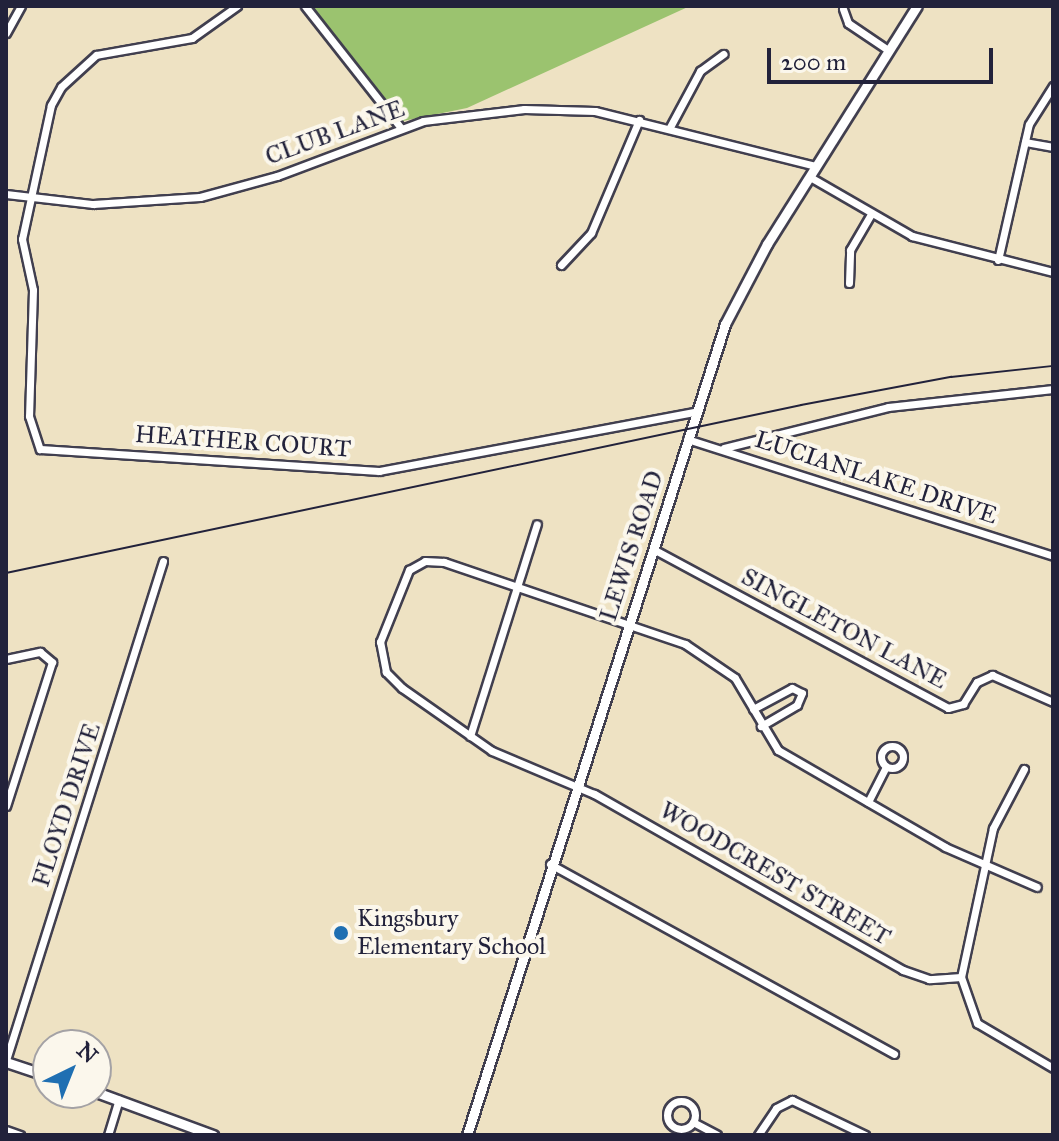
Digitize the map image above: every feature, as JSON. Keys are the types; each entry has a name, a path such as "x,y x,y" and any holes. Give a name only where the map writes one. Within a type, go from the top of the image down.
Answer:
{"street":[{"path":"6,33 21,6"},
{"path":"34,199 51,105 88,60 123,46 192,38 237,6"},
{"path":"305,6 401,128"},
{"name":"LEWIS ROAD","path":"467,1135 695,412 738,296 917,6"},
{"path":"843,9 848,23 888,50"},
{"path":"670,127 700,71 723,54"},
{"path":"998,260 1035,109 1053,86"},
{"name":"CLUB LANE","path":"6,194 34,199 127,205 200,197 277,176 401,128 454,115 524,109 574,109 639,120 816,166"},
{"path":"561,265 591,233 639,120"},
{"path":"1025,142 1053,147"},
{"path":"810,177 912,236 1053,272"},
{"name":"HEATHER COURT","path":"34,199 22,239 33,290 29,416 40,449 379,471 695,412"},
{"path":"849,283 850,250 871,214"},
{"path":"722,449 888,407 1053,389"},
{"name":"LUCIANLAKE DRIVE","path":"687,439 1053,556"},
{"path":"470,736 537,524"},
{"name":"SINGLETON LANE","path":"653,549 948,708 963,704 977,682 992,675 1053,702"},
{"name":"FLOYD DRIVE","path":"6,1061 163,561"},
{"name":"WOODCREST STREET","path":"961,977 929,979 903,970 575,785 507,759 470,736 391,679 380,642 400,583 419,563 444,562 628,621 718,664 740,685 761,726 778,750 945,847 985,860 1037,887"},
{"path":"6,659 40,652 52,662 6,806"},
{"path":"753,709 792,688 802,693 800,702 761,726"},
{"path":"868,802 886,767"},
{"path":"1024,769 996,820 961,977 977,1023 1053,1068"},
{"path":"550,864 894,1054"},
{"path":"6,1061 32,1070"},
{"path":"112,1098 213,1135"},
{"path":"108,1135 119,1100"},
{"path":"758,1135 776,1108 792,1100 865,1135"},
{"path":"693,1122 717,1135"},
{"path":"6,1130 20,1135"}],"green space":[{"path":"312,6 690,6 467,108 403,121"}],"railway":[{"path":"6,573 801,405 951,377 1053,366"}],"place":[{"name":"Kingsbury Elementary School","path":"341,933"}]}
